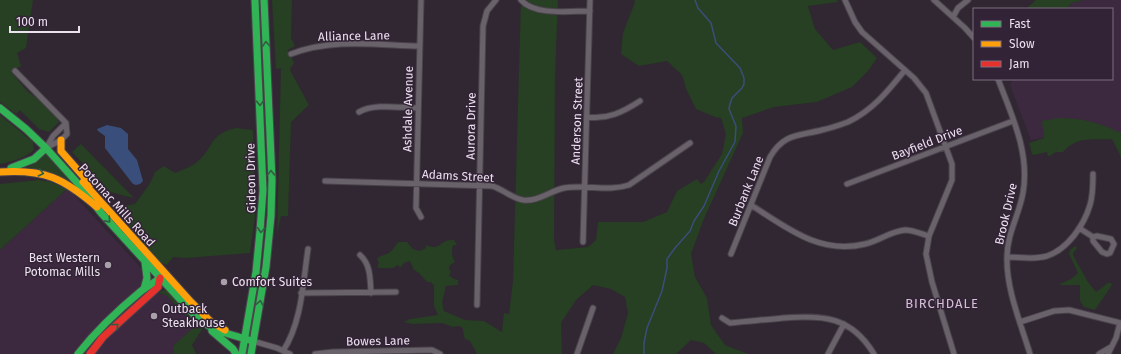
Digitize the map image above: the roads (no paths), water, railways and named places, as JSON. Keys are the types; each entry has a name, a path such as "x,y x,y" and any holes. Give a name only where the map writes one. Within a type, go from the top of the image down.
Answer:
{"main road":[{"name":"Gideon Drive","path":"242,354 258,262 263,190 255,0"},
{"name":"Gideon Drive","path":"251,354 270,239 272,186 264,0"},
{"name":"Potomac Mills Road","path":"0,108 26,129 46,148 144,261 163,276"},
{"path":"261,122 270,121"},
{"path":"61,140 61,151 95,189 111,214"},
{"path":"1,172 34,159 46,148"},
{"name":"Potomac Mills Road","path":"46,148 57,156 75,174 163,276"},
{"path":"1,172 38,172 55,177 78,190 97,208"},
{"path":"144,261 147,273 144,289"},
{"path":"163,276 211,322 224,330 237,333 245,339"},
{"path":"78,354 95,334 144,289 163,276"},
{"path":"163,276 197,318 236,354"},
{"path":"90,354 104,337 158,287 163,276"},
{"path":"208,327 227,335 254,341"}],"street":[{"name":"Ashdale Avenue","path":"421,0 416,208 421,217"},
{"name":"Aurora Drive","path":"477,305 483,26 487,11 496,0"},
{"path":"521,0 530,7 540,10 590,11"},
{"name":"Anderson Street","path":"583,242 590,0"},
{"path":"845,0 855,22 862,32 918,82 926,93 952,164 952,180 929,236 926,249 926,262 954,354"},
{"path":"934,0 973,37"},
{"path":"953,17 958,8 968,0"},
{"name":"Alliance Lane","path":"291,54 303,49 325,44 420,46"},
{"name":"Burbank Lane","path":"731,254 770,157 779,145 791,137 836,127 858,116 881,98 905,70"},
{"path":"15,71 66,123 67,134 61,140 46,148"},
{"name":"Brook Drive","path":"998,80 1022,148 1024,160 1024,180 1021,203 1009,237 1007,257 1008,279 1030,354"},
{"path":"587,117 598,118 612,116 640,101"},
{"path":"360,112 374,107 418,108"},
{"name":"Bayfield Drive","path":"847,184 1013,120"},
{"path":"46,148 53,136 66,123"},
{"name":"Adams Street","path":"325,181 479,185 498,187 517,198 528,200 540,198 557,190 569,188 618,188 629,185 690,143"},
{"path":"1007,257 1036,258 1049,255 1060,249 1079,228 1091,204 1093,174"},
{"path":"751,205 799,236 829,245 848,247 860,246 875,242 894,233 905,230 929,236"},
{"path":"1079,228 1093,237"},
{"path":"283,351 295,327 308,249"},
{"path":"360,255 364,259 368,268 371,293"},
{"path":"301,294 396,292"},
{"path":"577,354 593,308"},
{"path":"1020,322 1054,311 1069,310 1121,323 1108,354"},
{"path":"722,318 730,323 817,316 826,318 844,324 860,336 874,354"},
{"path":"828,354 844,324"},
{"path":"254,341 290,354"},
{"path":"1099,354 1112,346"},
{"name":"Bowes Lane","path":"315,354 333,352 432,350 440,354"}],"water":[{"path":"107,125 121,128 128,134 128,149 137,160 143,181 140,184 133,184 105,148 105,136 97,129"}],"waterway":[{"path":"644,354 644,343 647,328 662,291 667,268 667,259 690,231 694,221 704,206 719,171 735,142 736,126 729,109 732,98 744,84 744,78 740,68 716,43 711,23 698,8 695,0"}],"place":[{"name":"Best Western Potomac Mills","path":"108,265"},
{"name":"Comfort Suites","path":"224,282"},
{"name":"Outback Steakhouse","path":"154,316"}],"district":[{"name":"BIRCHDALE","path":"942,303"}]}
